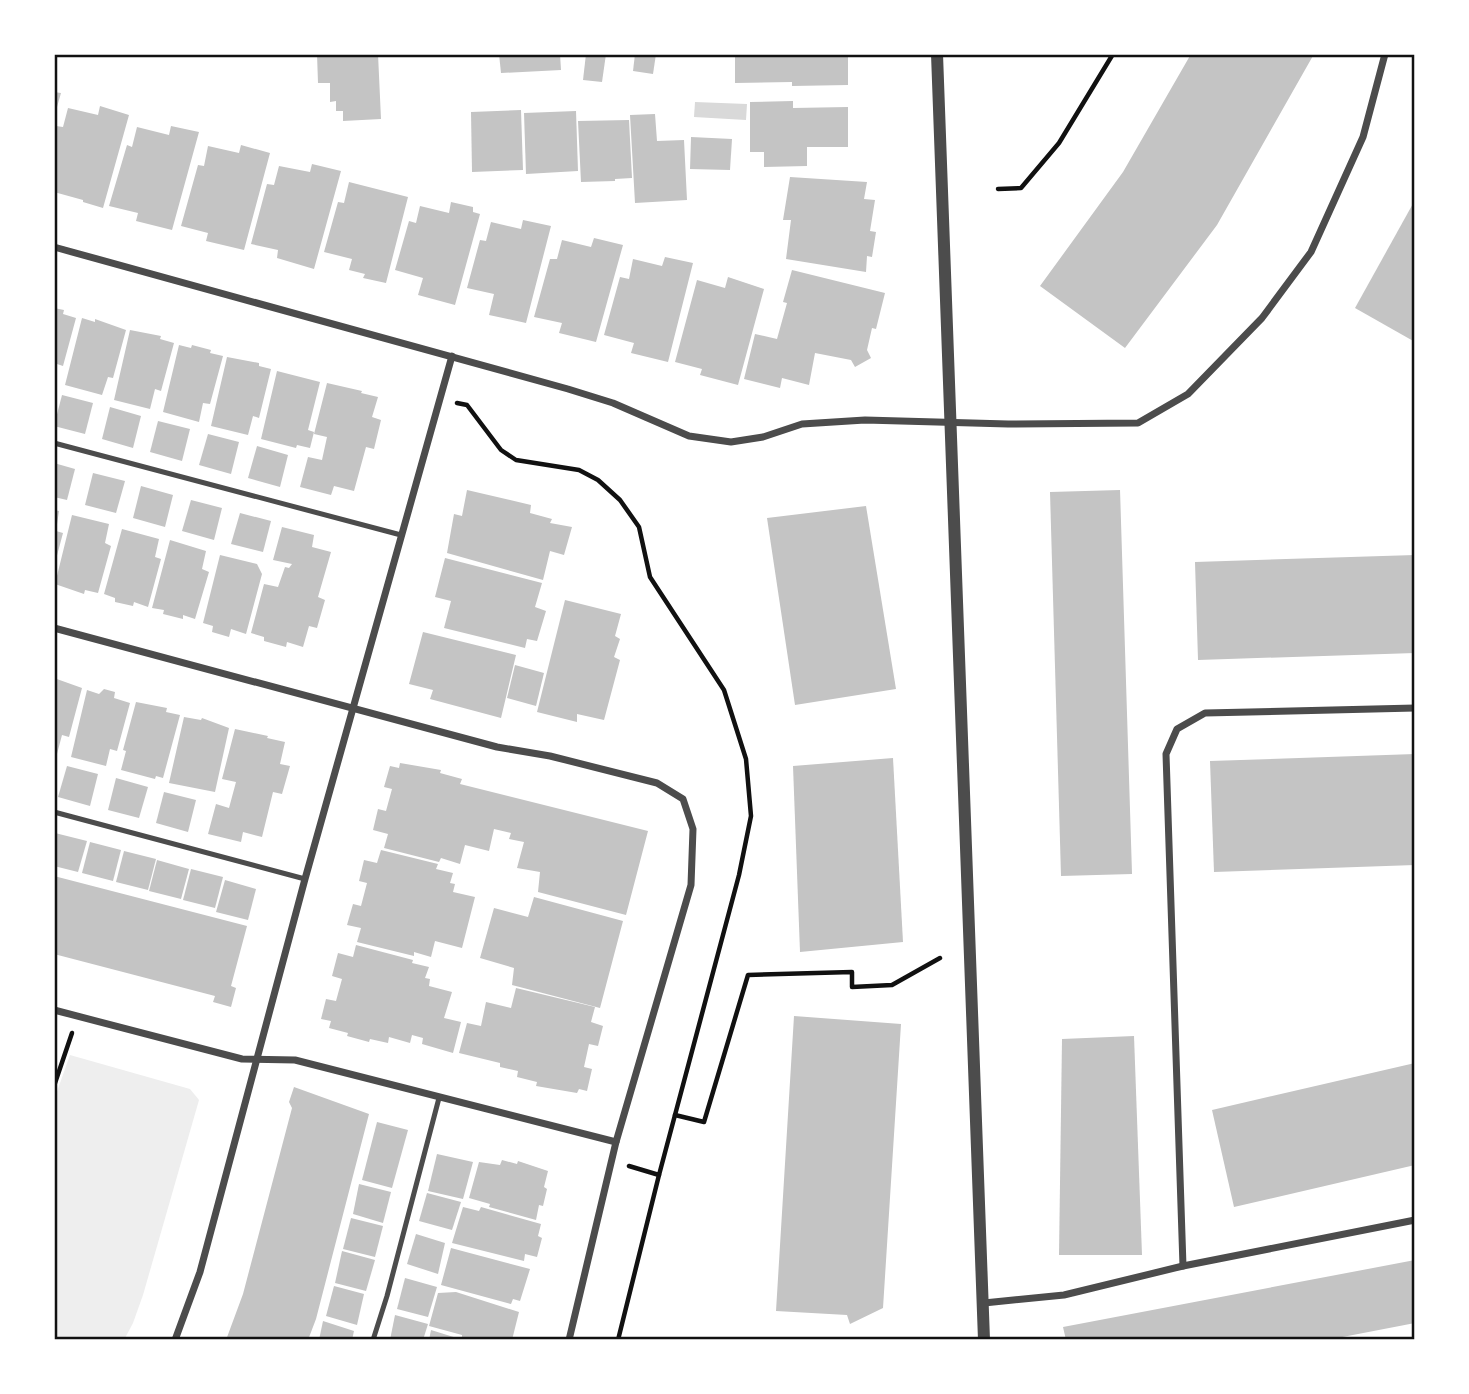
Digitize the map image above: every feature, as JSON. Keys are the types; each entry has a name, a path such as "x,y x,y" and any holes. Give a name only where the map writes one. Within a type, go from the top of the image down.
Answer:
{"street":[{"path":"937,54 984,1340"},
{"path":"54,247 613,403 689,436 731,442 763,437 802,425 865,419 1008,424 1138,423 1188,394 1262,318 1311,252 1363,137 1385,54"},
{"path":"175,1340 200,1272 305,879 452,356"},
{"path":"54,628 496,747 550,756 657,783 683,799 693,829 691,884 617,1142 569,1340"},
{"path":"1183,1266 1166,754 1177,729 1205,713 1415,708"},
{"path":"54,1010 242,1059 295,1060 617,1142"},
{"path":"984,1303 1065,1295 1183,1266 1415,1220"}],"lane":[{"path":"54,443 401,535"},
{"path":"54,812 305,879"},
{"path":"373,1340 439,1098"}],"path":[{"path":"998,189 1021,188 1059,143 1112,54"},
{"path":"675,1115 704,1122 748,975 852,972 852,987 892,985 940,958"},
{"path":"54,1086 70,1043 74,1015"},
{"path":"618,1340 659,1175"}],"shaded area":[{"path":"695,102 747,104 746,120 694,117"},
{"path":"70,1055 190,1089 199,1100 143,1295 124,1340 54,1340 54,1100"}],"building":[{"path":"317,54 378,54 381,119 343,121 343,111 336,111 336,101 330,102 330,83 318,83"},
{"path":"499,54 560,54 561,70 501,73"},
{"path":"586,54 606,54 602,82 583,80"},
{"path":"635,54 656,54 653,74 633,71"},
{"path":"735,54 848,54 848,85 735,83"},
{"path":"1191,54 1314,54 1217,225 1125,348 1040,286 1123,172"},
{"path":"54,92 61,93 55,114 54,114"},
{"path":"793,101 793,108 848,107 848,147 807,147 807,166 764,167 764,152 750,152 750,102"},
{"path":"100,106 129,115 103,208 54,192 56,126 63,127 68,108 98,115"},
{"path":"521,110 523,170 472,172 471,112"},
{"path":"576,111 578,171 526,174 524,113"},
{"path":"655,114 657,141 684,140 687,200 635,203 630,115"},
{"path":"629,120 632,178 581,182 578,121"},
{"path":"171,126 199,132 172,230 136,221 138,213 109,206 127,145 132,147 137,127 169,135"},
{"path":"691,137 732,139 730,170 690,169"},
{"path":"241,145 270,153 244,250 206,241 208,233 181,226 198,165 204,166 208,146 239,153"},
{"path":"312,164 341,171 314,269 277,258 278,250 251,244 267,184 274,185 279,166 310,172"},
{"path":"790,177 867,182 864,199 875,200 870,231 876,232 872,257 867,256 866,272 786,259 791,220 783,220"},
{"path":"349,182 408,197 386,283 363,278 365,274 349,270 352,259 324,252 338,202 344,203"},
{"path":"1415,200 1415,342 1355,308"},
{"path":"451,202 473,207 473,212 480,214 455,305 418,295 423,278 395,270 409,221 416,223 420,206 449,213"},
{"path":"523,220 551,226 526,323 489,315 494,294 467,288 480,240 486,241 491,222 521,229"},
{"path":"594,238 623,245 596,342 559,333 562,323 534,317 550,259 557,259 562,240 591,247"},
{"path":"665,257 693,263 668,362 631,353 634,343 604,335 620,277 629,279 633,259 662,266"},
{"path":"792,270 885,293 876,329 872,328 867,350 871,358 855,367 851,360 815,353 809,385 782,378 780,388 744,379 755,334 777,339 787,303 783,302"},
{"path":"728,277 764,289 738,385 700,375 702,369 675,362 697,280 725,288"},
{"path":"54,308 64,310 63,314 76,318 63,366 57,364 55,369"},
{"path":"82,318 95,322 95,319 126,330 113,378 108,377 102,395 65,385"},
{"path":"130,330 161,336 160,339 174,343 161,391 155,389 150,409 114,400"},
{"path":"179,345 191,348 192,345 223,356 210,404 203,403 199,422 163,412"},
{"path":"227,357 259,363 259,366 271,369 259,418 253,416 248,435 211,426"},
{"path":"277,371 320,382 308,430 314,432 310,448 297,445 296,448 261,439"},
{"path":"327,383 378,397 372,417 381,420 374,449 366,447 354,491 334,486 331,495 300,487 308,457 322,460 327,437 314,434"},
{"path":"62,395 93,403 85,434 54,426"},
{"path":"110,407 141,416 133,448 102,439"},
{"path":"158,421 190,429 182,461 150,452"},
{"path":"208,434 239,442 231,474 199,465"},
{"path":"257,446 288,455 280,487 248,478"},
{"path":"54,463 75,469 67,500 54,497"},
{"path":"93,473 125,481 116,513 85,505"},
{"path":"141,486 173,495 165,527 133,518"},
{"path":"467,490 531,505 530,513 552,519 550,523 572,527 564,555 550,551 543,580 447,553 454,514 462,516"},
{"path":"1120,490 1132,874 1061,876 1050,492"},
{"path":"191,500 222,508 214,540 182,531"},
{"path":"866,506 896,689 795,705 767,518"},
{"path":"54,510 59,511 56,531 63,533 55,563"},
{"path":"240,513 271,521 263,552 231,544"},
{"path":"72,515 109,524 105,543 111,546 98,593 85,590 84,594 55,584"},
{"path":"282,527 314,535 312,547 331,552 318,597 325,600 317,628 309,626 303,647 287,642 286,647 264,641 264,637 251,633 264,584 278,587 285,567 289,568 292,564 273,560"},
{"path":"122,529 159,539 155,557 161,559 148,607 134,602 133,606 115,602 115,598 104,594"},
{"path":"170,540 206,551 202,569 209,572 195,619 163,614 164,610 152,608"},
{"path":"220,555 257,564 262,574 246,634 231,629 229,637 212,632 213,626 203,623"},
{"path":"1415,555 1415,653 1198,660 1195,562"},
{"path":"445,558 542,583 535,607 546,611 537,641 527,639 525,648 444,628 451,601 435,597"},
{"path":"565,600 621,614 615,636 620,639 614,657 620,660 604,720 577,714 577,722 537,712"},
{"path":"423,632 516,655 501,718 430,699 433,690 409,684"},
{"path":"515,665 544,673 536,706 507,698"},
{"path":"54,678 82,688 69,737 62,735 57,754 54,753"},
{"path":"104,689 115,692 114,698 130,703 117,751 110,749 106,766 71,757 87,690 99,694"},
{"path":"136,702 167,708 166,712 180,715 163,778 156,776 155,779 121,770 126,751 123,750"},
{"path":"184,717 202,718 229,728 215,792 169,783"},
{"path":"235,729 285,742 280,764 290,766 282,794 273,792 262,837 243,832 241,842 208,834 216,804 229,808 236,782 222,779"},
{"path":"1415,754 1415,865 1214,872 1210,761"},
{"path":"893,758 903,942 800,952 793,766"},
{"path":"400,763 441,770 440,773 462,779 460,784 648,831 626,915 538,892 540,872 517,868 524,842 509,839 511,833 494,829 489,851 465,845 460,864 441,858 439,862 384,848 388,834 373,830 378,809 386,811 392,789 384,787 390,766 399,768"},
{"path":"67,766 98,774 90,806 58,797"},
{"path":"116,778 148,787 139,818 108,810"},
{"path":"164,792 196,800 188,832 156,823"},
{"path":"55,833 87,841 78,872 54,866"},
{"path":"90,842 121,850 113,881 82,873"},
{"path":"381,850 438,864 436,869 453,873 450,883 455,884 453,892 475,897 462,948 435,941 431,957 414,952 414,956 357,942 361,928 347,925 353,904 361,906 367,883 359,881 364,860 377,863"},
{"path":"124,851 156,859 148,890 116,882"},
{"path":"157,860 189,869 181,899 149,891"},
{"path":"191,869 223,877 215,908 183,900"},
{"path":"54,876 247,926 231,986 236,988 231,1007 213,1002 215,996 54,954"},
{"path":"225,880 256,889 248,920 216,912"},
{"path":"534,897 623,921 600,1008 512,985 514,968 480,958 494,908 528,917"},
{"path":"356,945 429,967 425,978 430,979 429,986 452,992 444,1018 461,1022 453,1053 422,1044 423,1038 412,1035 410,1043 389,1037 388,1043 370,1039 369,1042 329,1028 331,1021 321,1019 326,999 336,1001 342,979 332,976 338,953 353,957"},
{"path":"516,988 595,1007 591,1022 603,1026 598,1046 589,1044 584,1067 592,1069 587,1091 579,1089 577,1093 536,1086 537,1082 517,1077 518,1071 500,1067 500,1063 459,1053 467,1023 481,1026 486,1002 511,1008"},
{"path":"794,1016 901,1024 883,1308 850,1324 847,1315 776,1311"},
{"path":"1134,1036 1142,1255 1059,1255 1062,1039"},
{"path":"1415,1063 1415,1165 1234,1207 1212,1110"},
{"path":"294,1087 369,1114 316,1319 308,1340 226,1340 243,1294 292,1108 289,1102"},
{"path":"377,1122 408,1130 392,1188 362,1180"},
{"path":"437,1154 473,1162 463,1199 428,1191"},
{"path":"502,1160 517,1164 518,1161 548,1171 543,1206 539,1205 536,1220 489,1207 490,1204 469,1198 479,1162 500,1165"},
{"path":"359,1184 391,1192 383,1223 353,1214"},
{"path":"427,1193 461,1202 452,1230 419,1221"},
{"path":"463,1207 479,1211 481,1207 541,1224 538,1236 542,1238 537,1257 525,1254 524,1261 452,1243"},
{"path":"351,1218 383,1226 375,1257 343,1249"},
{"path":"416,1234 445,1243 438,1274 407,1264"},
{"path":"451,1248 530,1269 520,1301 513,1299 511,1304 441,1285"},
{"path":"342,1251 375,1260 366,1291 335,1283"},
{"path":"1415,1260 1415,1323 1327,1340 1066,1340 1063,1327"},
{"path":"405,1278 437,1287 428,1317 397,1309"},
{"path":"334,1286 364,1294 357,1325 326,1316"},
{"path":"456,1292 519,1312 512,1340 468,1340 462,1338 462,1335 429,1326 438,1293"},
{"path":"395,1315 428,1324 423,1340 390,1340"},
{"path":"323,1321 354,1331 352,1340 319,1340"},
{"path":"431,1330 460,1339 429,1340"}]}
